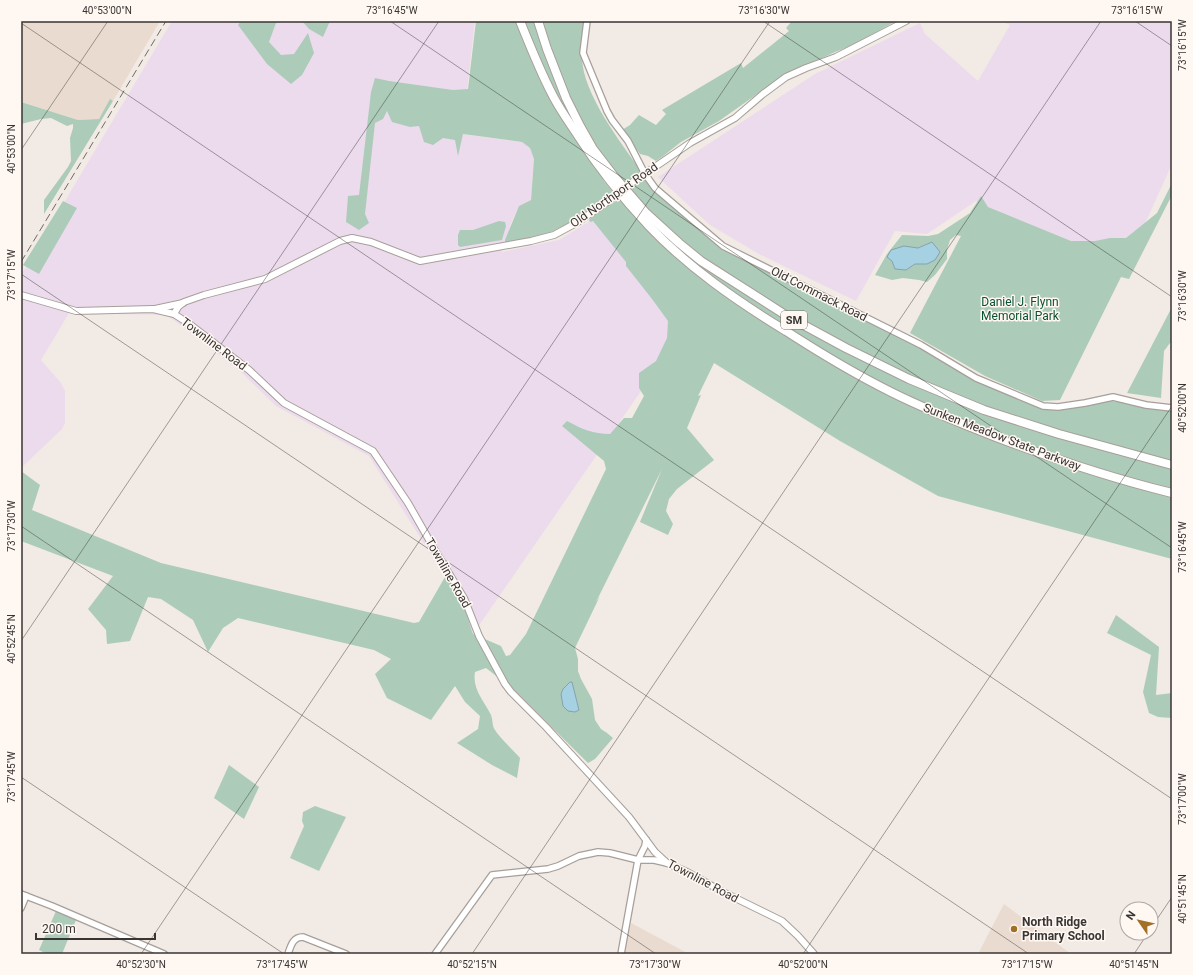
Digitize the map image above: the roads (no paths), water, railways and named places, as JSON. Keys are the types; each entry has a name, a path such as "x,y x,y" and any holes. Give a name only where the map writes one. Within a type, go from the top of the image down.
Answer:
{"highway":[{"name":"Sunken Meadow State Parkway","path":"520,21 553,96 591,156 612,184 650,227 686,260 759,315 836,362 892,393 949,419 1047,456 1125,481 1172,493"},
{"name":"Sunken Meadow State Parkway","path":"538,21 566,98 593,149 646,213 701,261 787,316 846,348 909,379 991,412 1059,434 1172,465"}],"main road":[{"name":"Old Northport Road","path":"153,309 265,280 340,241 352,238 371,242 420,260 531,241 554,235 578,222 690,143 735,118 763,94 786,78 806,68 836,57 906,21"},
{"name":"Townline Road","path":"21,295 76,311 153,309 174,314 249,370 284,403 373,450 408,503 464,598 479,636 504,684 629,817 655,852 667,863 782,921 814,954"},
{"path":"174,314 178,307 184,302"}],"street":[{"name":"Old Commack Road","path":"587,21 583,53 612,120 628,141 645,174 655,188 723,246 921,345 983,381 1043,406 1058,407 1113,397 1146,405 1172,408"},
{"path":"621,954 638,860 645,846 646,840"},
{"path":"435,954 492,875 548,869 589,853 610,853 638,860 654,860 667,863"},
{"path":"21,908 23,895 164,954"},
{"path":"288,954 294,940 298,937 303,937 346,954"}],"water":[{"path":"932,242 940,252 935,260 927,264 915,264 906,270 895,269 892,261 887,257 891,250 904,246 918,248"},
{"path":"570,682 572,682 579,710 575,712 568,711 563,706 561,694 563,689"}],"railway":[{"path":"21,262 166,21"}],"place":[{"name":"North Ridge Primary School","path":"1014,929"}],"park label":[{"name":"Daniel J. Flynn Memorial Park","path":"1020,309"}]}
